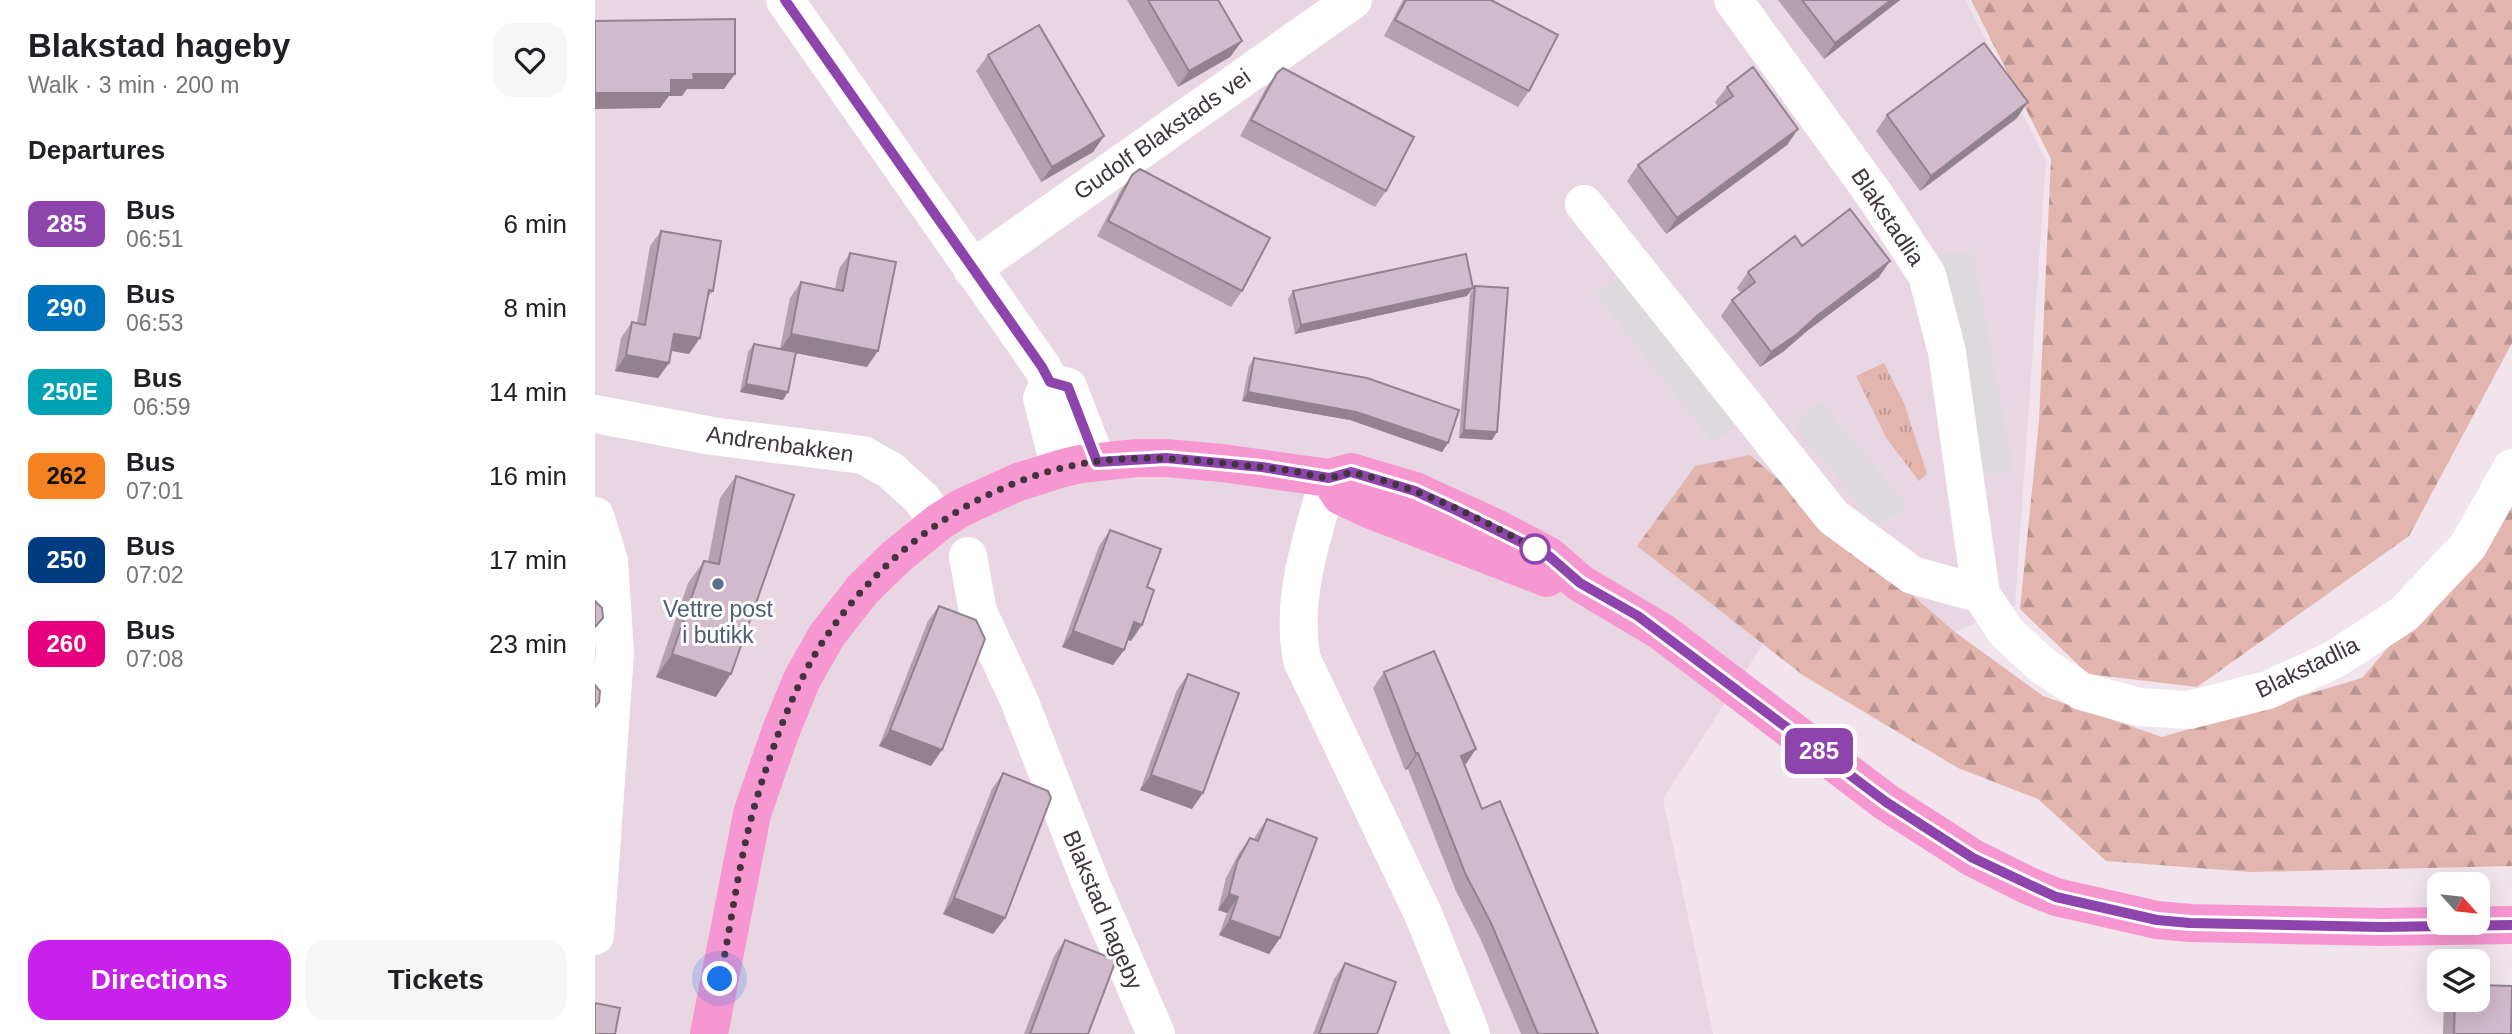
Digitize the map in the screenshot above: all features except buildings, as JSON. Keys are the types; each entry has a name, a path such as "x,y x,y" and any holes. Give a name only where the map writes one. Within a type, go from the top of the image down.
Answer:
{"main road":[{"path":"709,1034 753,814 779,733 802,679 827,635 863,589 897,556 939,522 996,491 1060,469 1097,462 1166,458 1262,467 1329,478 1351,472 1415,491 1549,556 1580,583 1662,632 1886,802 1973,858 2056,897 2157,920 2190,923 2381,927 2512,925"}],"street":[{"path":"785,0 1050,382 1068,387 1097,462"},
{"name":"Gudolf Blakstads vei","path":"972,269 1353,0"},
{"name":"Blakstadlia","path":"1733,0 1877,198 1927,275 1947,352 1981,594 2006,632 2043,666 2081,691 2139,707 2189,710 2268,690 2335,659 2404,614 2468,546 2512,468"},
{"path":"1584,204 1833,517 1912,575 1981,594"},
{"path":"1050,382 1042,398 1060,469"},
{"name":"Andrenbakken","path":"595,414 712,436 863,455 890,470 921,498 939,522"},
{"path":"1329,478 1309,546 1303,578 1297,637 1301,660 1424,916 1471,1034"},
{"path":"595,516 609,561 615,653 595,936"},
{"name":"Blakstad hageby","path":"968,556 978,612 1019,700 1151,1032"}],"shaded area":[{"path":"595,0 1966,0 2046,160 2015,605 1955,632 1823,551 1663,799 1713,1034 595,1034"},
{"path":"1973,251 2013,470 1980,475 1942,254"},
{"path":"1624,274 1737,426 1713,443 1595,293"},
{"path":"1820,401 1907,505 1878,526 1793,424"}],"green space":[{"path":"1971,0 2512,0 2512,343 2409,536 2197,687 2088,674 2020,609 2039,421 2051,159"},
{"path":"1884,363 1904,403 1927,474 1919,481 1887,439 1856,376"},
{"path":"1750,455 1955,632 2043,696 2162,737 2362,678 2512,503 2512,866 2250,872 2106,861 2038,799 1958,768 1804,676 1637,546 1695,466"}],"bus line":[{"name":"285","path":"785,0 1050,382 1068,387 1097,462 1166,458 1262,467 1329,478 1351,472 1415,491 1549,556 1580,583 1662,632 1886,802 1973,858 2056,897 2157,920 2190,923 2381,927 2512,925"}],"place":[{"name":"Vettre post i butikk","path":"718,584"}],"route":[{"path":"720,979 753,814 779,733 802,679 827,635 863,589 897,556 939,522 961,509 1018,482 1080,464 1166,458 1262,467 1329,478 1351,472 1415,491 1535,549"}]}
